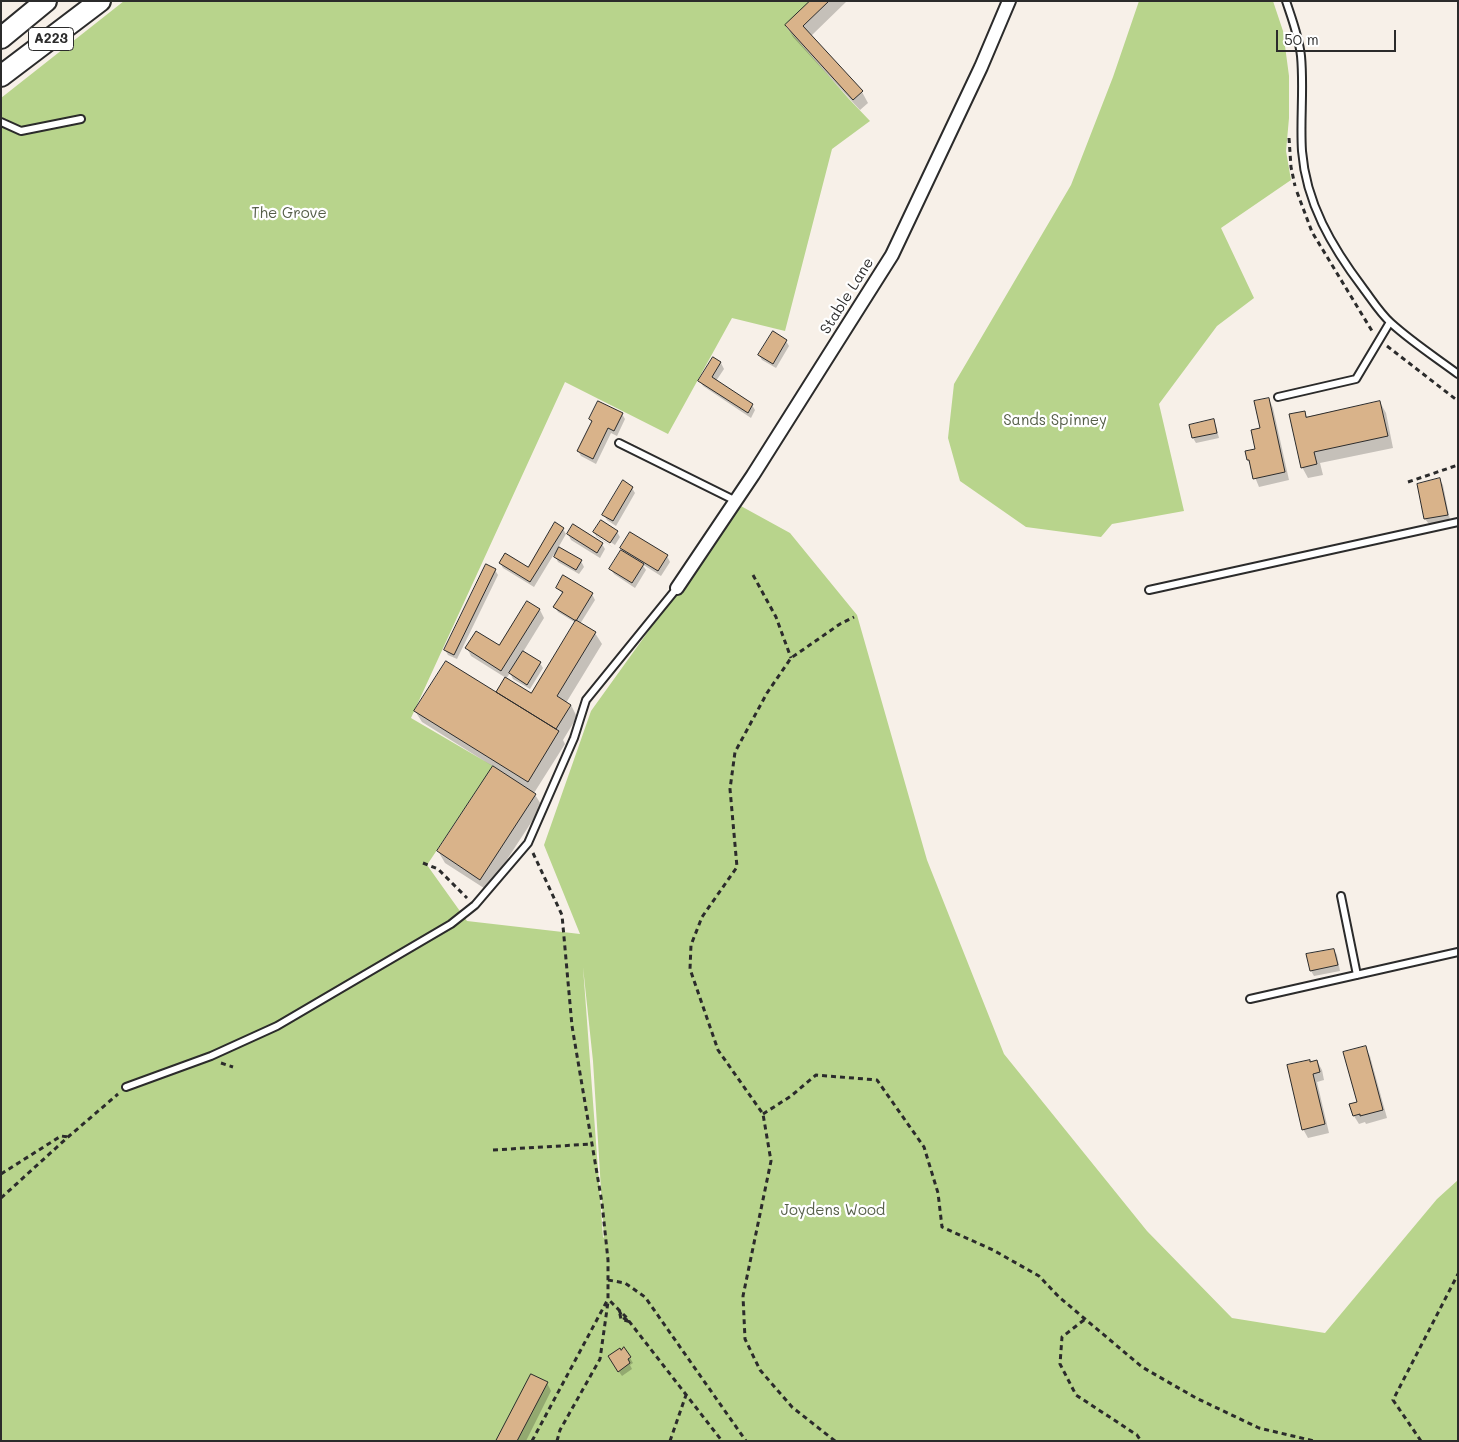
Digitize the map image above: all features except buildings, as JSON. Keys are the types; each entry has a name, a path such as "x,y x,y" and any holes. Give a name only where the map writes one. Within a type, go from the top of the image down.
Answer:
{"main road":[{"name":"A223","path":"1,38 46,1"},
{"name":"A223","path":"1,76 100,1"}],"street":[{"name":"Stable Lane","path":"677,588 736,501 892,255 981,67 1010,1"}],"lane":[{"path":"1286,1 1300,54 1302,151 1309,192 1327,234 1347,267 1390,322 1411,340 1458,374"},
{"path":"1,122 21,131 81,120"},
{"path":"1278,397 1356,379 1390,322"},
{"path":"618,442 736,501"},
{"path":"1149,590 1458,522"},
{"path":"126,1087 211,1056 277,1026 451,924 475,905 528,843 574,738 586,700 677,588"},
{"path":"1341,896 1358,975"},
{"path":"1250,999 1458,952"}],"path":[{"path":"1408,482 1458,464"},
{"path":"753,575 776,617 791,658"},
{"path":"834,1441 792,1407 760,1370 745,1339 743,1296 770,1161 763,1114 718,1050 690,969 692,945 702,918 737,867 730,790 735,752 767,693 791,658 840,624 854,617"},
{"path":"528,843 562,915 572,1026 602,1203 608,1260 608,1299 600,1359 560,1430 557,1441"},
{"path":"423,863 438,869 475,905"},
{"path":"763,1114 791,1096 816,1075 877,1080 924,1147 938,1193 942,1227 993,1250 1039,1276 1084,1320 1142,1368 1196,1398 1259,1428 1314,1441"},
{"path":"1,1198 126,1087"},
{"path":"1,1174 61,1136 68,1137"},
{"path":"493,1150 592,1144"},
{"path":"1421,1441 1393,1400 1458,1274"},
{"path":"608,1280 625,1283 644,1297 746,1441"},
{"path":"608,1299 630,1322 722,1441"},
{"path":"532,1441 608,1299"},
{"path":"1084,1320 1062,1338 1060,1364 1076,1395 1138,1435 1141,1441"},
{"path":"670,1441 686,1394"}],"green space":[{"path":"124,1 811,1 786,27 870,121 832,149 785,331 732,318 668,434 565,382 411,718 493,766 427,865 467,921 580,934 544,845 591,711 739,505 790,533 857,615 927,860 1004,1054 1147,1231 1232,1318 1325,1333 1437,1199 1458,1180 1458,1441 1,1441 1,98","holes":["583,967 593,1061 604,1238"]},
{"name":"Sands Spinney","path":"1139,1 1273,1 1283,31 1289,76 1289,118 1286,151 1291,180 1221,228 1254,298 1217,326 1159,404 1184,511 1112,524 1101,537 1026,527 960,481 948,438 954,384 1071,185 1113,77"}],"park label":[{"name":"The Grove","path":"289,213"},
{"name":"Joydens Wood","path":"833,1210"}]}
